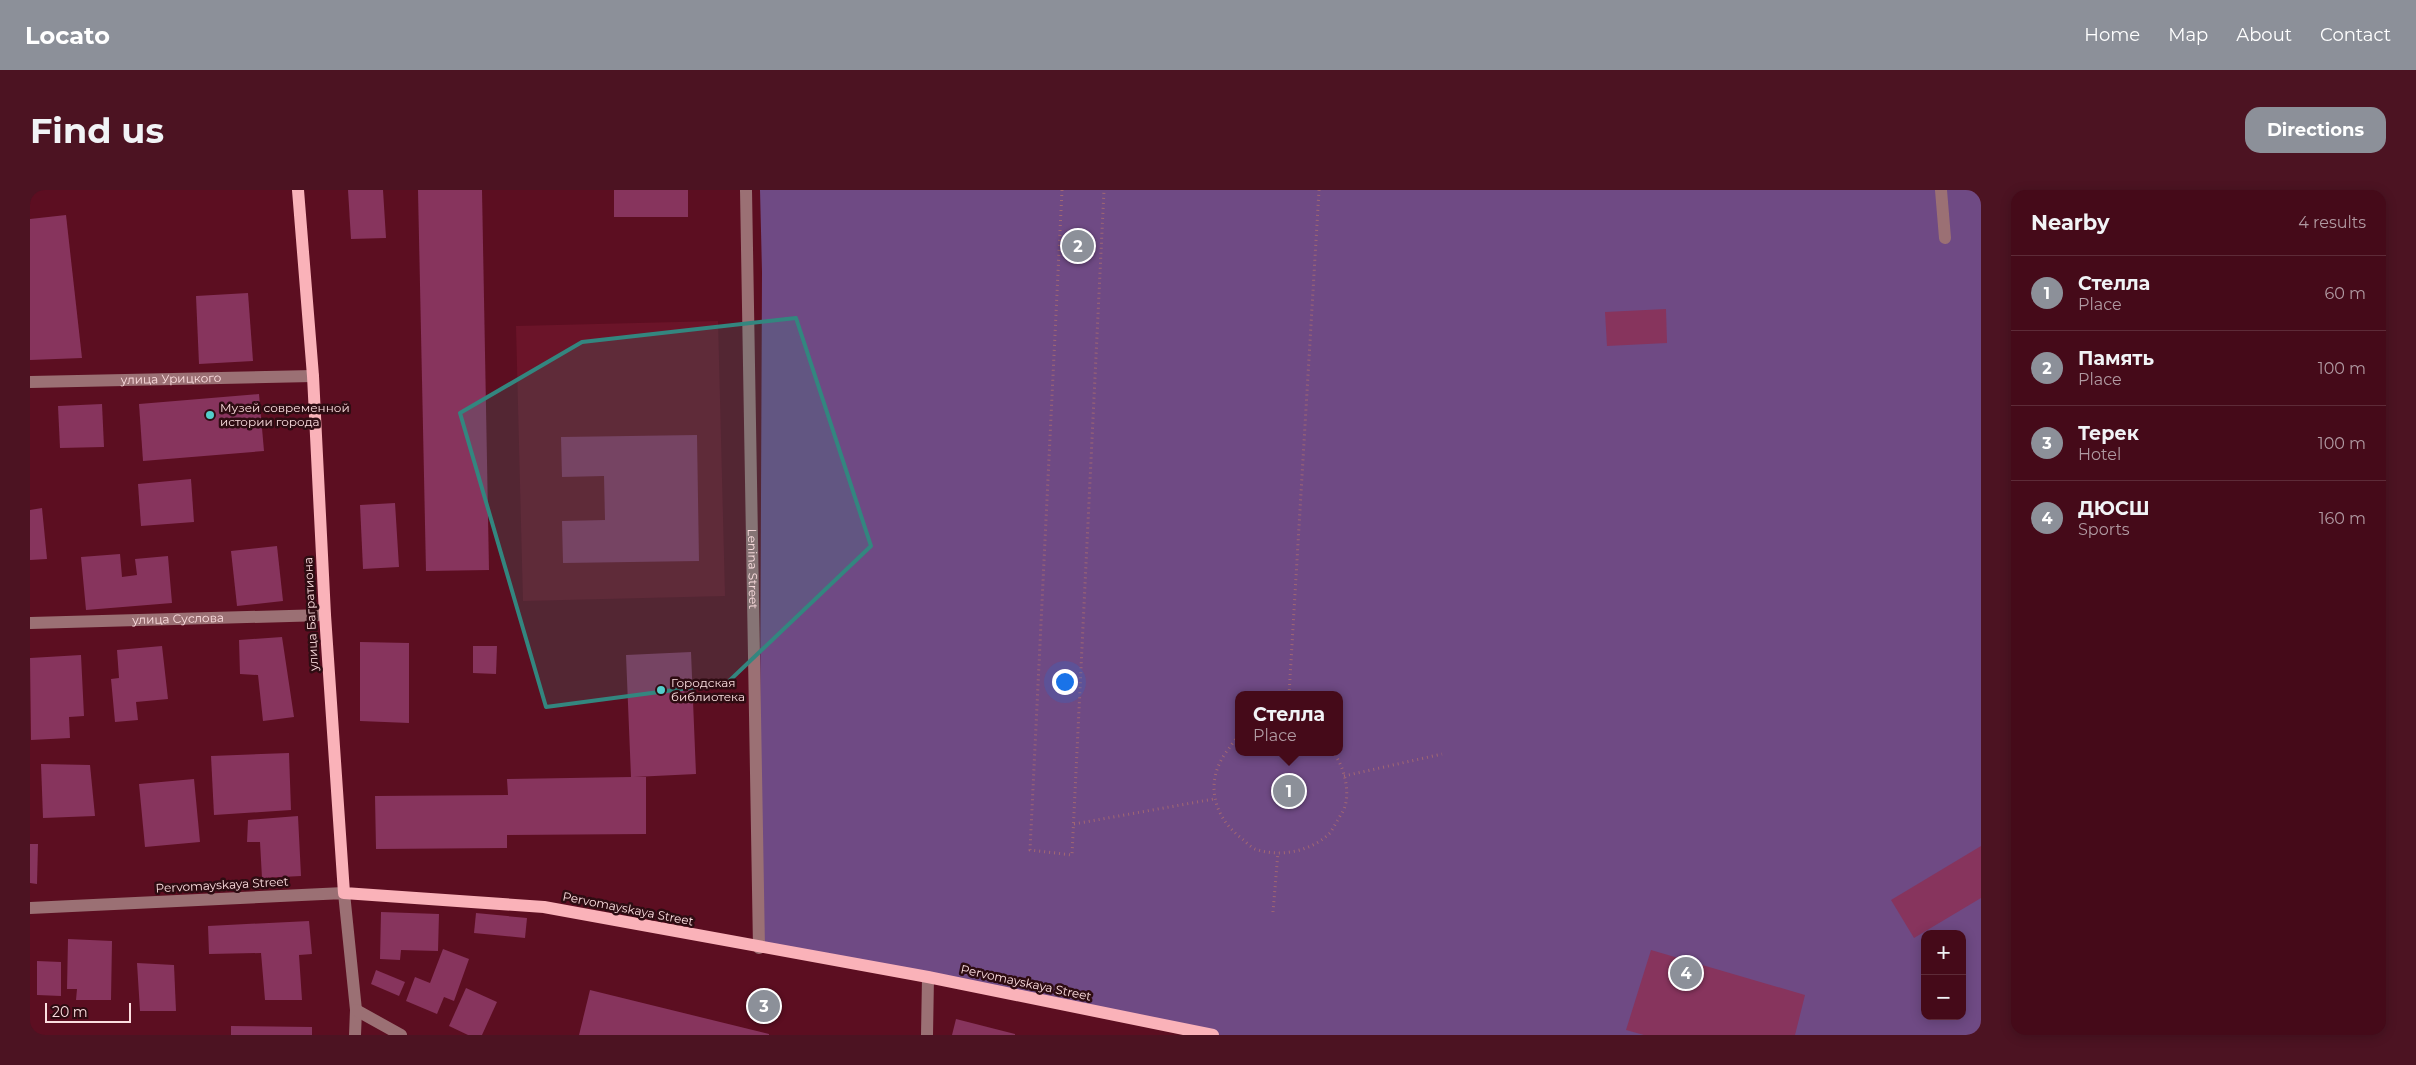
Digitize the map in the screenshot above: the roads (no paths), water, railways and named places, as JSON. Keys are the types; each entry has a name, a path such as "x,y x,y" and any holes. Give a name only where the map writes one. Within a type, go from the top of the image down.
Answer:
{"main road":[{"name":"улица Багратиона","path":"298,190 313,376 324,615 344,893"},
{"name":"Pervomayskaya Street","path":"344,893 544,907 759,948 928,977 1213,1035"}],"street":[{"name":"Lenina Street","path":"746,190 759,948"},
{"path":"1941,190 1945,238"},
{"name":"улица Урицкого","path":"30,382 313,376"},
{"name":"улица Суслова","path":"30,623 324,615"},
{"name":"Pervomayskaya Street","path":"30,908 344,893"},
{"name":"улица Багратиона","path":"344,893 356,1010 355,1035"},
{"path":"927,1035 928,977"},
{"path":"356,1010 401,1035"}],"place":[{"name":"Память","path":"1078,246"},
{"name":"Музей современной истории города","path":"210,415"},
{"name":"Городская библиотека","path":"661,690"},
{"name":"Стелла","path":"1289,791"},
{"name":"ДЮСШ","path":"1686,973"},
{"name":"Терек","path":"764,1006"}]}
